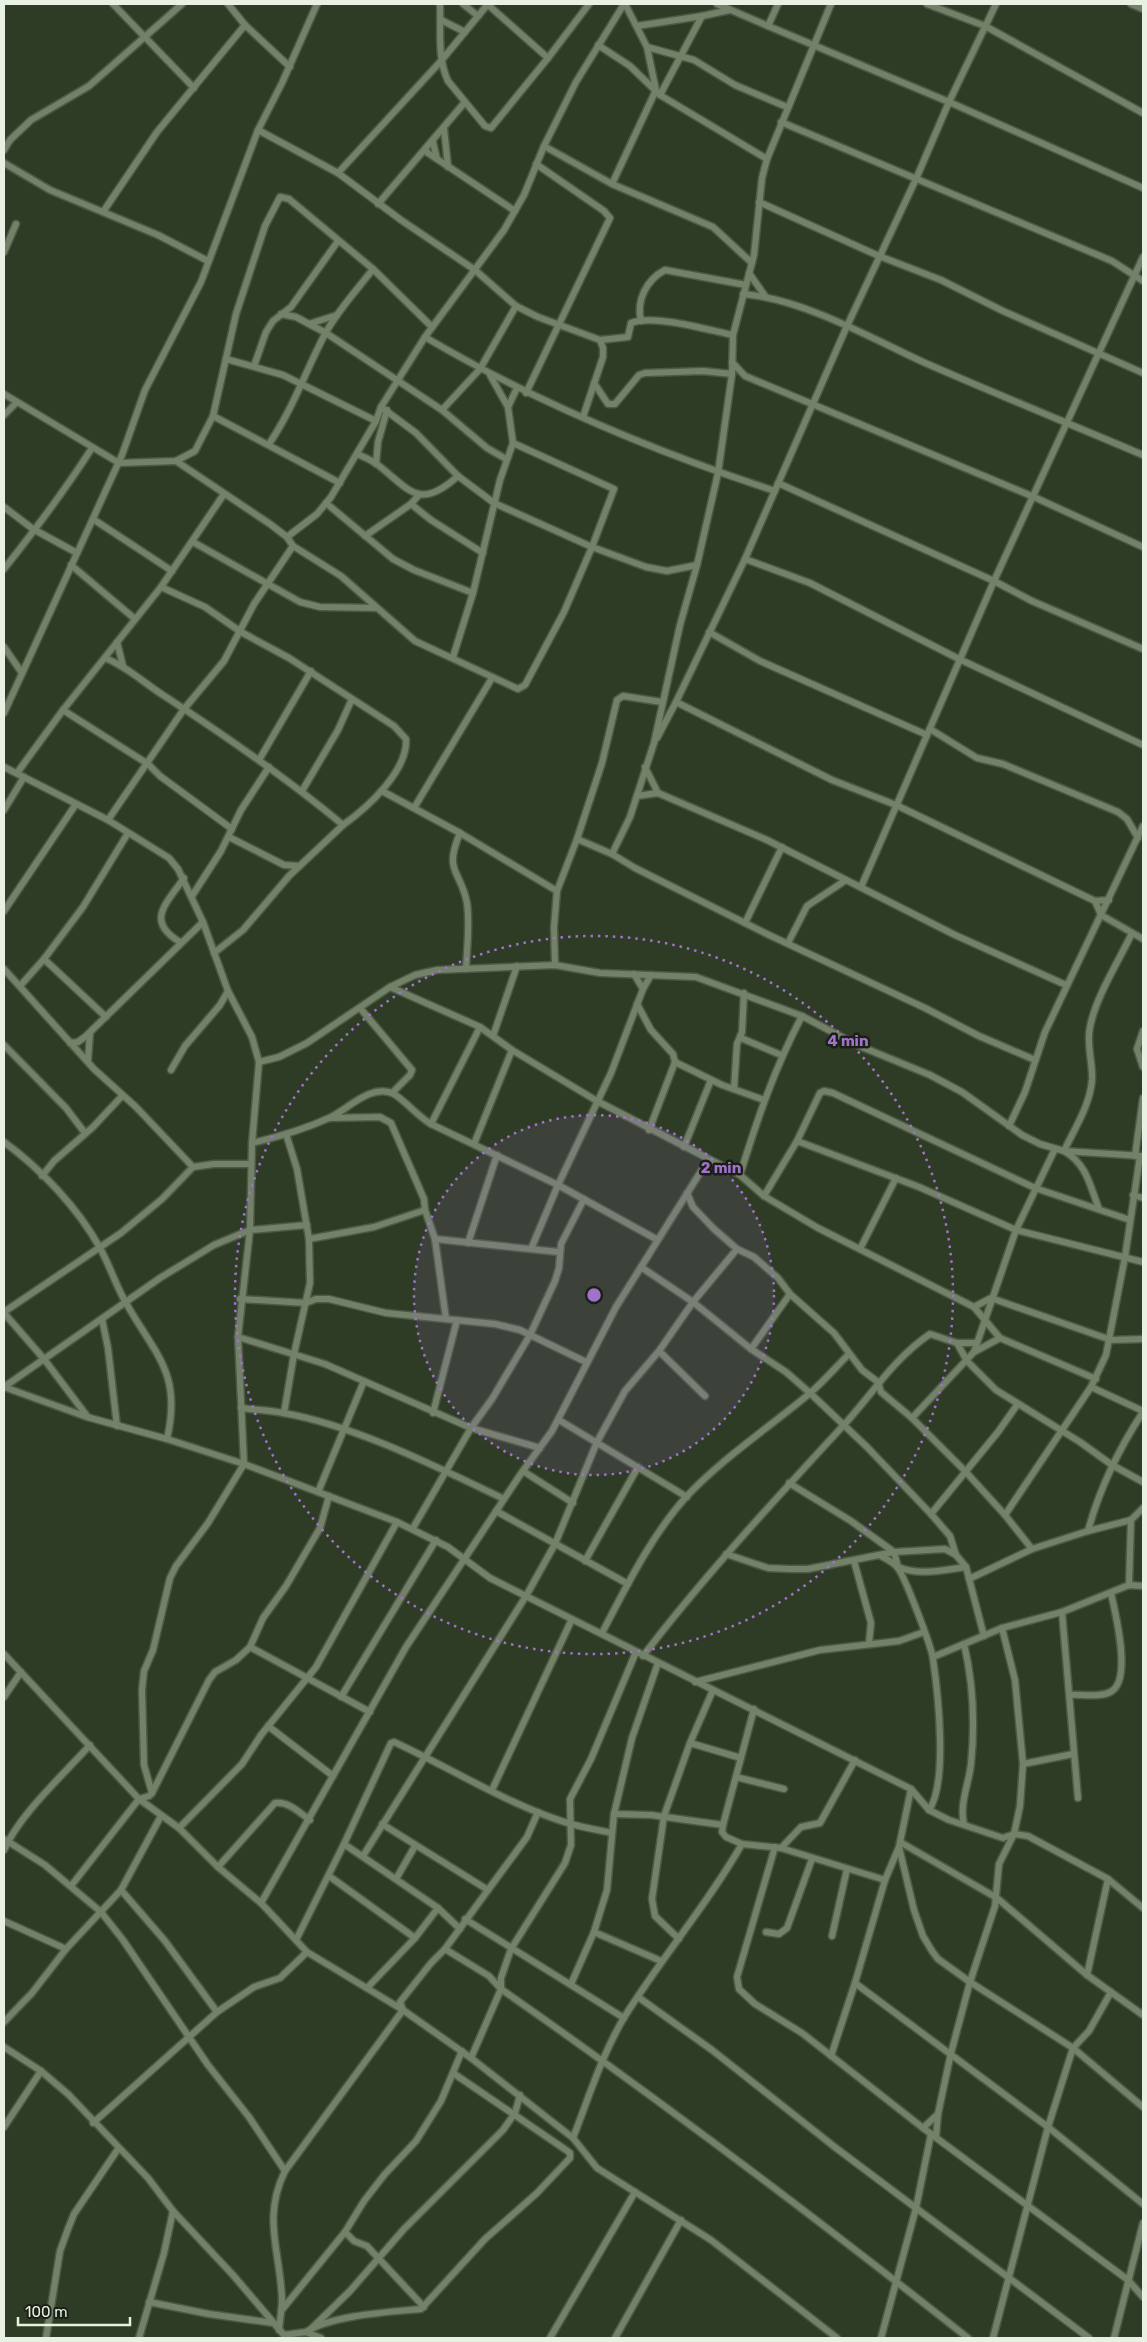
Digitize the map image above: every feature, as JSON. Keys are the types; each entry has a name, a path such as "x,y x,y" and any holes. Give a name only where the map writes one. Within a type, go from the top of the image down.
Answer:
{"street":[{"path":"113,4 194,88"},
{"path":"4,150 10,140 30,120 88,86 182,4"},
{"path":"228,4 245,25 290,67"},
{"path":"4,713 118,463 145,390 201,282 258,130 290,67 317,4"},
{"path":"440,4 442,61 448,81 485,126 491,128 589,4"},
{"path":"463,4 478,16"},
{"path":"338,173 442,61 488,4 548,58"},
{"path":"287,537 317,514 340,483 397,382 425,337 475,270 515,211 544,146 576,82 624,4 647,47 658,92"},
{"path":"717,4 949,102 1143,188"},
{"path":"768,26 778,4"},
{"path":"654,743 680,625 697,565 718,473 731,377 733,335 752,263 759,202 767,159 831,4"},
{"path":"927,4 985,26 1143,113"},
{"path":"612,854 630,817 654,743 676,702 745,559 847,326 996,4"},
{"path":"1131,4 1143,9"},
{"path":"637,26 730,10"},
{"path":"612,184 658,92 683,56 702,16"},
{"path":"441,20 465,32"},
{"path":"102,212 157,132 245,25"},
{"path":"598,45 630,66 658,92 767,159"},
{"path":"647,47 683,56 708,68 735,85 787,107"},
{"path":"378,204 433,142 465,102"},
{"path":"781,122 1112,261 1143,281"},
{"path":"444,128 448,167"},
{"path":"258,130 338,173 378,204 475,270 516,306 560,326 600,340 628,337 631,323 641,321 688,324 733,335"},
{"path":"433,142 437,160"},
{"path":"544,146 612,184 713,227 752,263"},
{"path":"425,151 515,211"},
{"path":"4,163 50,190 158,235 208,261"},
{"path":"526,393 560,326 583,271 610,218 604,211 536,164"},
{"path":"4,394 118,463 176,461 196,452 213,416 236,314 265,226 276,201 280,197 289,199 374,269 432,327"},
{"path":"759,202 879,256 941,280 1143,373"},
{"path":"4,252 16,224"},
{"path":"254,366 266,332 273,321 291,307 338,241"},
{"path":"861,887 959,659 1143,257"},
{"path":"269,444 303,385 326,333 337,315 374,269"},
{"path":"641,321 638,310 642,295 651,281 665,270 746,285"},
{"path":"749,273 765,296"},
{"path":"743,294 765,296 847,326 975,385 1143,455"},
{"path":"442,410 480,369 516,306"},
{"path":"291,307 296,317"},
{"path":"281,314 296,317 326,333 397,382 442,410 487,448 506,459"},
{"path":"309,324 337,315"},
{"path":"425,337 490,375 526,393 718,473 775,491"},
{"path":"583,418 603,358 603,348 600,340"},
{"path":"226,359 283,375 376,421"},
{"path":"732,362 745,376 1034,497 1143,547"},
{"path":"594,383 608,404 612,405 615,404 639,375 645,373 703,371 731,377 745,376"},
{"path":"453,657 473,593 506,459 513,443 508,407 490,375"},
{"path":"508,407 517,388"},
{"path":"4,415 17,402"},
{"path":"376,464 384,408"},
{"path":"384,408 416,433 458,476 494,503 592,547 657,570 680,570 697,565"},
{"path":"213,416 340,483"},
{"path":"176,461 287,537 293,546 340,576 415,641 453,657 492,678 518,689 525,684 564,612 614,489 513,443"},
{"path":"4,569 33,529 49,512 92,448"},
{"path":"357,454 376,464 405,489 418,496 430,495 445,488 458,476"},
{"path":"778,483 994,581 1032,601 1143,649"},
{"path":"17,773 63,710 161,587 224,494"},
{"path":"365,536 411,504 418,496"},
{"path":"326,503 393,559 473,593"},
{"path":"411,504 431,520 483,553"},
{"path":"4,507 33,529 77,553"},
{"path":"93,518 172,571"},
{"path":"193,542 300,602 320,607 377,608"},
{"path":"108,820 184,709 215,674 268,584 293,546"},
{"path":"745,559 810,583 959,659 1143,745"},
{"path":"71,565 135,619"},
{"path":"161,587 205,606 241,632 310,671 394,726 406,739 406,748 398,767 382,791 299,866 253,920 214,954"},
{"path":"709,632 760,661 928,732 977,758 1003,764 1118,812 1127,819 1138,838"},
{"path":"117,642 123,666"},
{"path":"4,646 22,673"},
{"path":"105,658 123,666 151,688 269,767 343,825"},
{"path":"259,760 310,671"},
{"path":"414,808 492,678"},
{"path":"555,965 554,926 557,891 577,839 602,763 617,700 623,696 662,702"},
{"path":"302,791 342,724 352,699"},
{"path":"676,702 832,780 896,805 1095,902 1108,900"},
{"path":"63,710 148,764 160,776 232,829"},
{"path":"4,767 108,820 169,858 184,878 192,896 228,991 252,1037 259,1062 252,1142 250,1230 240,1299 238,1337 244,1464 208,1523 176,1566 170,1578 153,1650 144,1671 142,1690 144,1765 152,1793"},
{"path":"192,896 229,837 251,793 269,767"},
{"path":"645,767 658,792"},
{"path":"4,810 24,777"},
{"path":"382,791 460,833 557,891"},
{"path":"637,796 658,792 782,848 955,935 1066,985"},
{"path":"4,911 76,804"},
{"path":"1009,1126 1025,1092 1044,1032 1143,826"},
{"path":"20,986 44,959 83,907 128,832"},
{"path":"460,833 452,860 453,868 465,894 468,909 466,969"},
{"path":"229,837 284,865 299,866"},
{"path":"577,839 612,854 635,868 745,923 925,1008 979,1036 1035,1060"},
{"path":"745,923 782,848"},
{"path":"284,865 289,876"},
{"path":"180,942 166,934 160,925 160,917 184,878"},
{"path":"788,943 807,906 846,880"},
{"path":"1095,902 1101,915 1143,939"},
{"path":"70,1043 78,1042 90,1033 202,922"},
{"path":"1064,1151 1087,1104 1090,1092 1092,1078 1088,1046 1090,1024 1132,933"},
{"path":"44,959 106,1017"},
{"path":"259,1062 279,1057 307,1043 390,987 414,975 466,969 555,965 600,973 696,977 744,993 802,1016 857,1045 930,1074 962,1092 1009,1126 1040,1144 1064,1151 1139,1156"},
{"path":"493,1036 517,966"},
{"path":"4,969 70,1043 88,1060 94,1069 193,1166"},
{"path":"634,974 643,989"},
{"path":"531,1249 558,1185 611,1073 643,989 651,975"},
{"path":"390,987 480,1027 512,1050 597,1101 684,1148 740,1175 764,1196 860,1249 974,1307 1000,1338 1096,1379"},
{"path":"171,1070 185,1046 220,1006 228,991"},
{"path":"734,1089 736,1055 741,1038 744,993"},
{"path":"637,1004 651,1030 673,1054 675,1062 650,1130"},
{"path":"360,1008 412,1070 410,1075 392,1094"},
{"path":"740,1175 764,1100 781,1056 802,1016"},
{"path":"431,1124 480,1027"},
{"path":"1143,1031 1137,1049 1143,1067"},
{"path":"88,1060 90,1033"},
{"path":"741,1038 781,1056"},
{"path":"4,1045 66,1108 85,1133"},
{"path":"474,1144 512,1050"},
{"path":"675,1062 711,1080 764,1100"},
{"path":"684,1148 711,1080"},
{"path":"764,1196 797,1141 820,1093 828,1091 1035,1188 1130,1220"},
{"path":"252,1142 286,1134 329,1118 357,1100 378,1092 392,1094 416,1116 558,1185 656,1239"},
{"path":"42,1176 54,1161 122,1096"},
{"path":"1005,1515 1092,1387 1110,1340 1125,1257 1139,1156 1143,1098"},
{"path":"329,1118 380,1117 389,1121 424,1199 425,1210 434,1239 446,1320"},
{"path":"284,1413 294,1354 310,1283 307,1226 297,1169 286,1134"},
{"path":"797,1141 896,1178 976,1211 1016,1230 1143,1262"},
{"path":"4,1142 21,1155 73,1210 100,1248 126,1303 159,1357 170,1384 173,1400 167,1439"},
{"path":"912,1418 974,1352 1016,1230 1035,1188 1056,1149"},
{"path":"1064,1151 1077,1158 1082,1166 1099,1210"},
{"path":"468,1243 497,1155"},
{"path":"261,1904 425,1616 559,1420 586,1362 656,1239 708,1160"},
{"path":"88,1417 44,1359 4,1313 121,1233 162,1198 193,1166 251,1164"},
{"path":"860,1249 896,1178"},
{"path":"687,1193 693,1207 737,1249 754,1257 778,1278 790,1294 834,1332 862,1370 878,1382 881,1392 912,1418 965,1471 1005,1515 1032,1549"},
{"path":"1133,1195 1143,1198"},
{"path":"413,1528 471,1428 492,1399 530,1335 555,1281 559,1268 559,1252 566,1232 584,1199"},
{"path":"680,1203 693,1207"},
{"path":"309,1239 374,1227 425,1210"},
{"path":"4,1387 194,1256 250,1230 307,1226"},
{"path":"434,1239 559,1252"},
{"path":"363,1856 526,1596 555,1544 597,1442 625,1391 659,1351 693,1302 737,1249"},
{"path":"641,1267 693,1302 810,1393 931,1514 950,1536 956,1555"},
{"path":"751,1349 790,1294"},
{"path":"974,1307 992,1298 1110,1340 1143,1339"},
{"path":"240,1299 306,1303 316,1299 329,1299 386,1313 502,1325 530,1335 586,1362"},
{"path":"102,1319 108,1348 118,1426"},
{"path":"434,1413 457,1320"},
{"path":"643,1656 692,1593 789,1483 844,1425 878,1382 930,1334 957,1343 977,1343"},
{"path":"238,1337 325,1364 471,1428 540,1448"},
{"path":"974,1352 1000,1338"},
{"path":"957,1343 967,1361 996,1390 1017,1405 1061,1430 1112,1465 1143,1482"},
{"path":"659,1351 705,1396"},
{"path":"602,1633 628,1584 672,1514 687,1497 736,1450 810,1393 849,1354"},
{"path":"318,1492 342,1430 364,1381"},
{"path":"4,1387 88,1417 167,1439 244,1464 413,1528 436,1540 490,1578 910,1789 929,1810 950,1820 1002,1838 1014,1834 1028,1836 1108,1879 1143,1908"},
{"path":"1088,1531 1096,1502 1112,1465 1143,1412 1092,1387"},
{"path":"931,1514 998,1432 1017,1405"},
{"path":"241,1408 284,1413 342,1430 445,1471 504,1499"},
{"path":"559,1420 687,1497"},
{"path":"585,1561 638,1467"},
{"path":"523,1471 572,1503"},
{"path":"789,1483 851,1521 894,1552 898,1567 933,1656 940,1733 939,1771 935,1801 929,1810"},
{"path":"71,1886 138,1799 152,1793 209,1680 215,1672 236,1660 250,1647 263,1618 286,1586 320,1528 329,1496"},
{"path":"970,1579 1032,1549 1088,1531 1131,1520 1143,1508"},
{"path":"496,1511 628,1584"},
{"path":"1129,1585 1131,1520"},
{"path":"179,1828 242,1764 268,1726 307,1678 327,1649 397,1522"},
{"path":"341,1697 436,1540"},
{"path":"726,1554 768,1568 808,1569 894,1552 945,1549 956,1555 966,1567 984,1636"},
{"path":"881,1556 898,1567 914,1572 933,1572 966,1567"},
{"path":"854,1560 871,1623 869,1643"},
{"path":"933,1656 1002,1628 1062,1612 1129,1585 1143,1586"},
{"path":"1070,1695 1106,1694 1114,1690 1118,1683 1122,1641 1111,1593"},
{"path":"1062,1612 1078,1798"},
{"path":"492,1790 572,1620"},
{"path":"881,2338 898,2282 951,2053 970,1982 997,1898 999,1864 1014,1834 1020,1806 1024,1764 1015,1680 1002,1628"},
{"path":"695,1682 812,1652 869,1643 900,1641 924,1632"},
{"path":"964,1644 971,1681 972,1724 971,1763 962,1816 964,1824"},
{"path":"250,1647 370,1712"},
{"path":"471,2058 501,1988 502,1972 511,1949 565,1863 571,1845 570,1799 591,1759 636,1652"},
{"path":"4,1654 138,1799 179,1828 218,1867 261,1904 307,1952 403,2010 471,2058 573,2138 597,2168 681,2220 728,2253 837,2338"},
{"path":"571,1984 594,1932 607,1890 614,1814 632,1738 658,1663"},
{"path":"4,1697 21,1672"},
{"path":"679,1939 655,1916 652,1907 664,1816 690,1743 713,1690"},
{"path":"754,1709 723,1825 722,1832 724,1836 742,1844 778,1847 885,1880"},
{"path":"268,1726 333,1776"},
{"path":"296,1940 329,1876 389,1745 394,1742 538,1812 572,1824 612,1833"},
{"path":"690,1743 741,1758"},
{"path":"4,1850 6,1840 90,1745"},
{"path":"1024,1764 1073,1754"},
{"path":"855,1760 820,1823 801,1827 778,1847 737,1977 739,1989 755,2004 802,2033 923,2128 1128,2280 1143,2297"},
{"path":"736,1777 784,1789"},
{"path":"831,2056 855,1983 885,1880 900,1844 910,1789"},
{"path":"218,1867 275,1803 281,1802 288,1805 310,1820"},
{"path":"403,2010 400,2002 431,1963 445,1949 465,1919 527,1837 538,1812"},
{"path":"614,1814 664,1816 723,1825"},
{"path":"4,2022 32,1994 66,1949 121,1890 161,1816"},
{"path":"382,1824 488,1890"},
{"path":"6,1840 45,1865 101,1912 123,1940 189,2037 286,2170"},
{"path":"344,1844 438,1908 460,1929"},
{"path":"573,2138 602,2060 624,2018 662,1961 707,1901 742,1844"},
{"path":"900,1844 997,1898 1087,1975 1143,2015"},
{"path":"900,1844 914,1910 923,1936 938,1959 970,1982 1073,2048 1143,2107"},
{"path":"396,1879 415,1846"},
{"path":"766,1932 779,1934 787,1928 812,1859"},
{"path":"832,1936 848,1869"},
{"path":"329,1876 415,1938"},
{"path":"1087,1975 1108,1879"},
{"path":"121,1890 182,1964 217,2012"},
{"path":"367,1988 415,1938 438,1908"},
{"path":"465,1919 624,2018"},
{"path":"4,1921 66,1949"},
{"path":"594,1932 662,1961"},
{"path":"445,1949 489,1976 501,1988 602,2060 898,2282 968,2338"},
{"path":"93,2123 217,2012 254,1987 280,1978 307,1952"},
{"path":"855,1983 1048,2127 1143,2204"},
{"path":"993,2338 1048,2127 1073,2048 1089,2031 1111,1992"},
{"path":"638,1997 712,2050 916,2208 1089,2338"},
{"path":"283,2334 272,2215 276,2189 286,2170 403,2010"},
{"path":"4,2047 41,2071 69,2095 93,2123 148,2178 173,2211 233,2275 283,2334"},
{"path":"281,2311 345,2232 385,2174 416,2141 434,2114 462,2052"},
{"path":"4,2127 41,2071"},
{"path":"283,2334 384,2312 421,2309 485,2239 537,2193 570,2158 570,2153 515,2113 453,2074"},
{"path":"308,2330 350,2291 377,2258 503,2130 515,2113 520,2095"},
{"path":"923,2128 938,2114"},
{"path":"46,2338 60,2251 68,2228 74,2214 118,2149"},
{"path":"550,2338 635,2192"},
{"path":"139,2338 164,2253 173,2211"},
{"path":"615,2338 681,2220"},
{"path":"1114,2338 1143,2223"},
{"path":"345,2232 354,2241 367,2246 424,2306"},
{"path":"149,2302 209,2314 274,2323"},
{"path":"308,2330 320,2338"}]}
